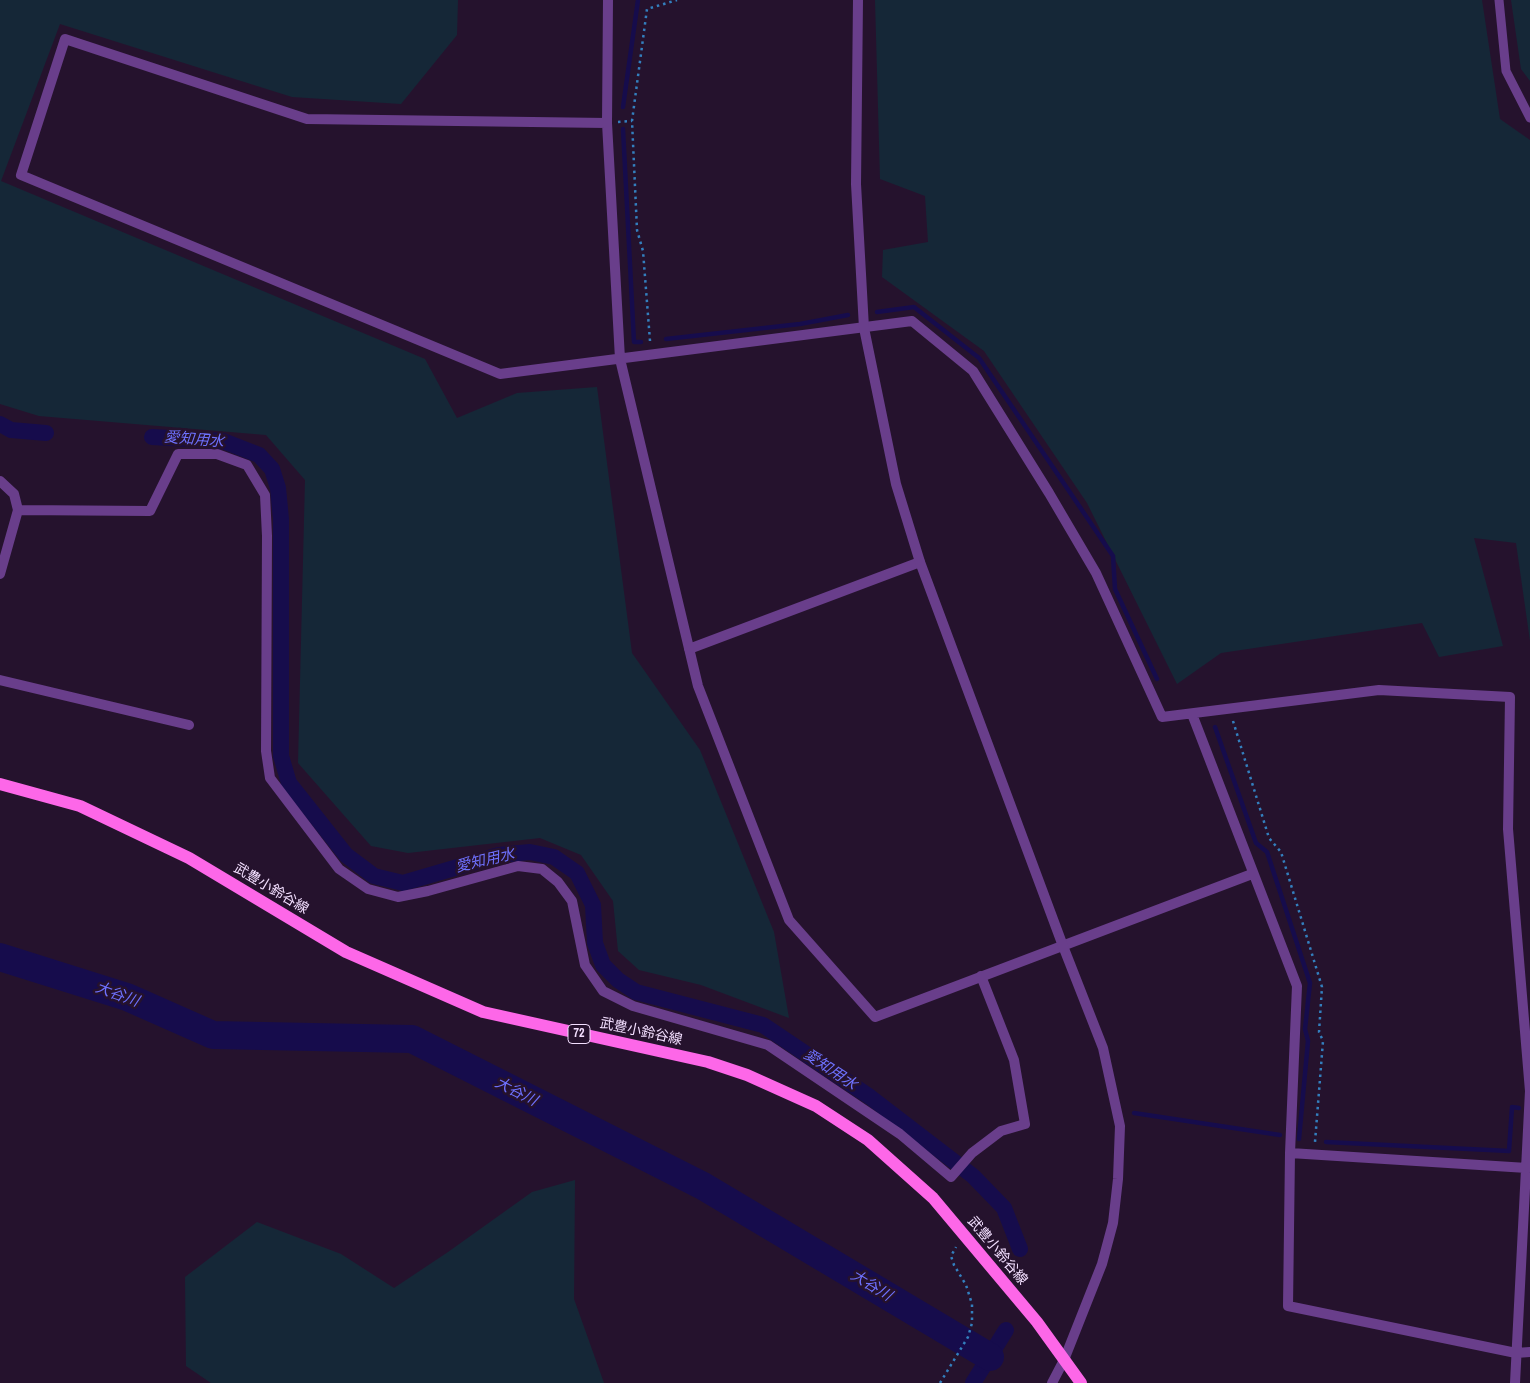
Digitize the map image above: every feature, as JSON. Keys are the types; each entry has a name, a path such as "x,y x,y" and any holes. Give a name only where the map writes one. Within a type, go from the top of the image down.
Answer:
{"main road":[{"name":"武豊小鈴谷線","path":"0,784 80,806 189,858 346,952 483,1012 680,1055 747,1075 816,1106 868,1140 934,1198 1037,1322 1081,1383"}],"street":[{"path":"608,0 607,122 620,359 698,686 790,920 875,1018 1252,874"},
{"path":"858,0 856,184 864,328 896,484 920,562 1062,946 1103,1048 1120,1126 1118,1179 1112,1223 1102,1264 1064,1360 1052,1383"},
{"path":"607,122 307,119 65,39 21,175 500,374 912,321 973,372 1049,493 1096,573 1162,717 1379,690 1510,696 1508,829 1530,1091 1530,1126 1515,1383"},
{"path":"18,510 150,511 178,454 218,454 247,465 265,495 267,536 266,750 270,778 339,869 368,889 398,897 428,891 518,866 542,869 558,882 572,901 585,965 604,991 634,1006 768,1045 900,1134 950,1177 968,1157 1001,1131 1025,1124 1014,1060 981,976"},
{"path":"0,481 14,494 18,510 0,574"},
{"path":"689,649 920,562"},
{"path":"0,680 190,726"},
{"path":"1192,714 1252,874 1297,986 1290,1153 1288,1306 1516,1353 1530,1352"},
{"path":"1290,1153 1527,1168"}],"lane":[{"path":"1499,0 1506,71 1530,118"}],"path":[{"path":"651,355 644,251 637,230 632,121 648,9 677,0"},
{"path":"1230,710 1269,838 1281,852 1322,986 1319,1032 1323,1041 1314,1154"},
{"path":"940,1383 968,1337 972,1323 972,1304 966,1285 951,1256 953,1250 966,1238"}],"shaded area":[{"path":"0,0 458,0 457,35 401,104 292,97 60,24 1,181 425,359 457,418 517,393 597,387 632,653 700,750 774,932 789,1018 701,985 639,970 618,951 613,901 581,855 540,838 408,853 371,846 298,763 305,480 266,435 39,416 0,404"},
{"path":"875,0 1482,0 1500,119 1530,140 1530,641 1516,543 1474,538 1503,646 1439,657 1422,623 1221,653 1177,684 1087,503 984,351 882,277 883,250 928,242 925,196 880,179"},
{"path":"1511,0 1530,0 1530,81 1521,69"},
{"path":"575,1180 574,1299 604,1383 211,1383 186,1366 185,1277 257,1222 341,1254 394,1288 532,1192"}],"waterway":[{"path":"623,107 638,0"},
{"path":"623,129 634,342 641,342"},
{"path":"877,312 914,307 979,358 1113,556 1115,589 1157,679"},
{"path":"666,339 800,324 848,315"},
{"name":"愛知用水","path":"0,424 11,430 46,433"},
{"name":"愛知用水","path":"152,437 223,441 259,455 272,469 278,488 281,519 281,756 289,783 346,855 374,876 403,883 499,855 530,852 554,857 577,873 593,905 595,943 603,965 618,980 636,992 763,1025 870,1097 973,1176 1004,1208 1020,1249"},
{"path":"1215,727 1256,843 1267,852 1310,983 1305,1029 1308,1041 1299,1139"},
{"name":"大谷川","path":"0,957 127,997 213,1035 412,1039 703,1186 990,1357"},
{"path":"1326,1142 1509,1151 1512,1107 1519,1108"},
{"path":"1134,1113 1280,1135"},
{"name":"愛知用水","path":"973,1383 1006,1330"}]}
